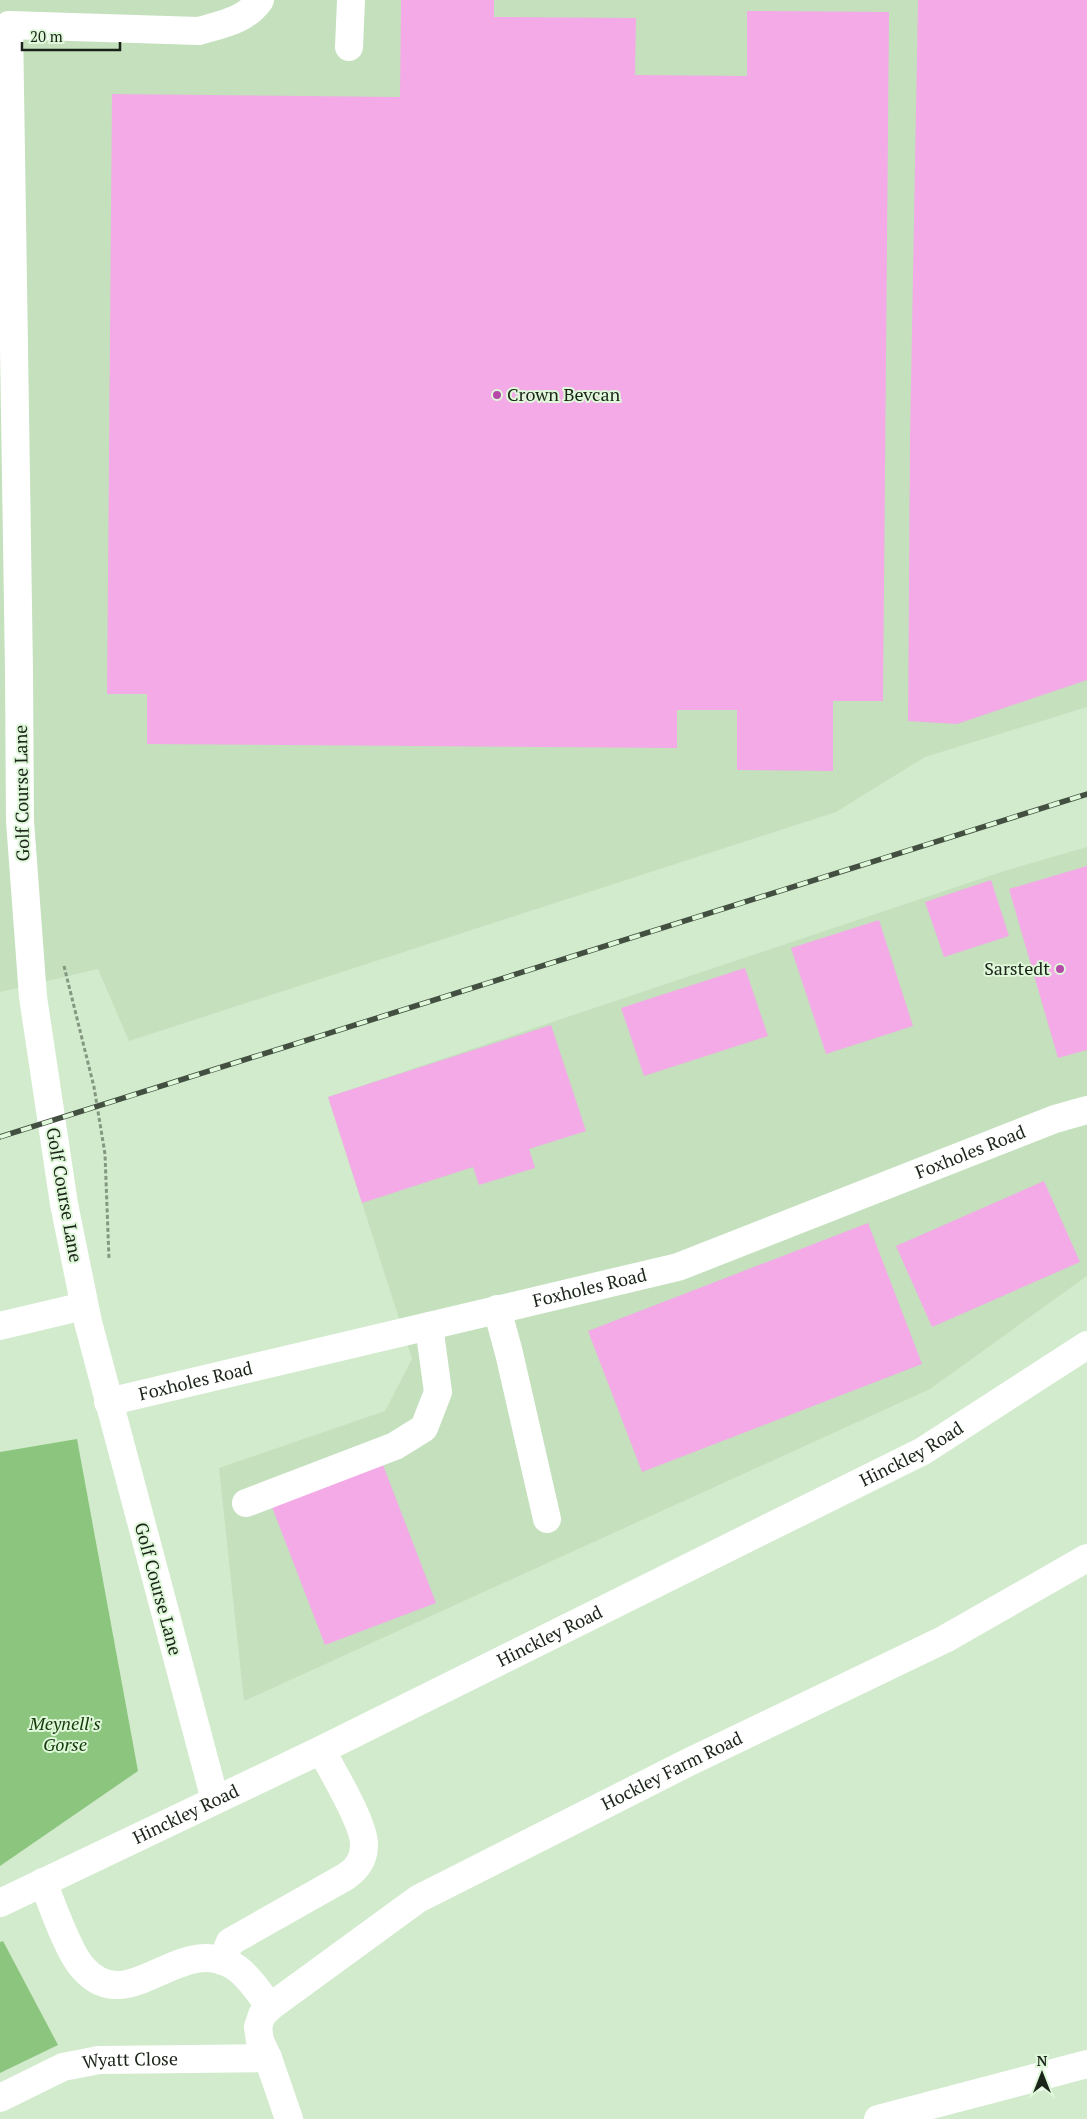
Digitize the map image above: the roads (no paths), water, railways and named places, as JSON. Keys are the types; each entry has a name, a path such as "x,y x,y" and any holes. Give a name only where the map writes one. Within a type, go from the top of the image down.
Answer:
{"street":[{"name":"Golf Course Lane","path":"215,1800 84,1306 64,1204 33,997 10,822 4,25 199,31 228,23 251,12 260,0"},
{"path":"349,47 351,0"},
{"name":"Foxholes Road","path":"108,1402 678,1267 1056,1119 1087,1110"},
{"path":"0,1326 84,1306"},
{"path":"497,1309 547,1519"},
{"path":"246,1503 395,1446 424,1428 438,1392 428,1326"},
{"name":"Hinckley Road","path":"0,1902 321,1750 922,1450 1087,1345"},
{"name":"Hockley Farm Road","path":"270,2006 418,1899 687,1763 945,1639 1087,1558"},
{"path":"222,1960 230,1942 357,1869 363,1856 365,1844 361,1829 321,1750"},
{"path":"42,1882 73,1952 82,1968 95,1978 112,1985 128,1985 191,1959 207,1957 222,1960 237,1969 249,1980 270,2006 262,2015 258,2027 260,2041 268,2058 289,2119"},
{"name":"Wyatt Close","path":"0,2098 63,2067 99,2060 268,2058"},
{"path":"878,2119 1087,2064"}],"railway":[{"path":"0,1137 1087,794"}],"place":[{"name":"Crown Bevcan","path":"497,395"},
{"name":"Sarstedt","path":"1060,969"}],"park label":[{"name":"Meynell's Gorse","path":"65,1734"}]}
